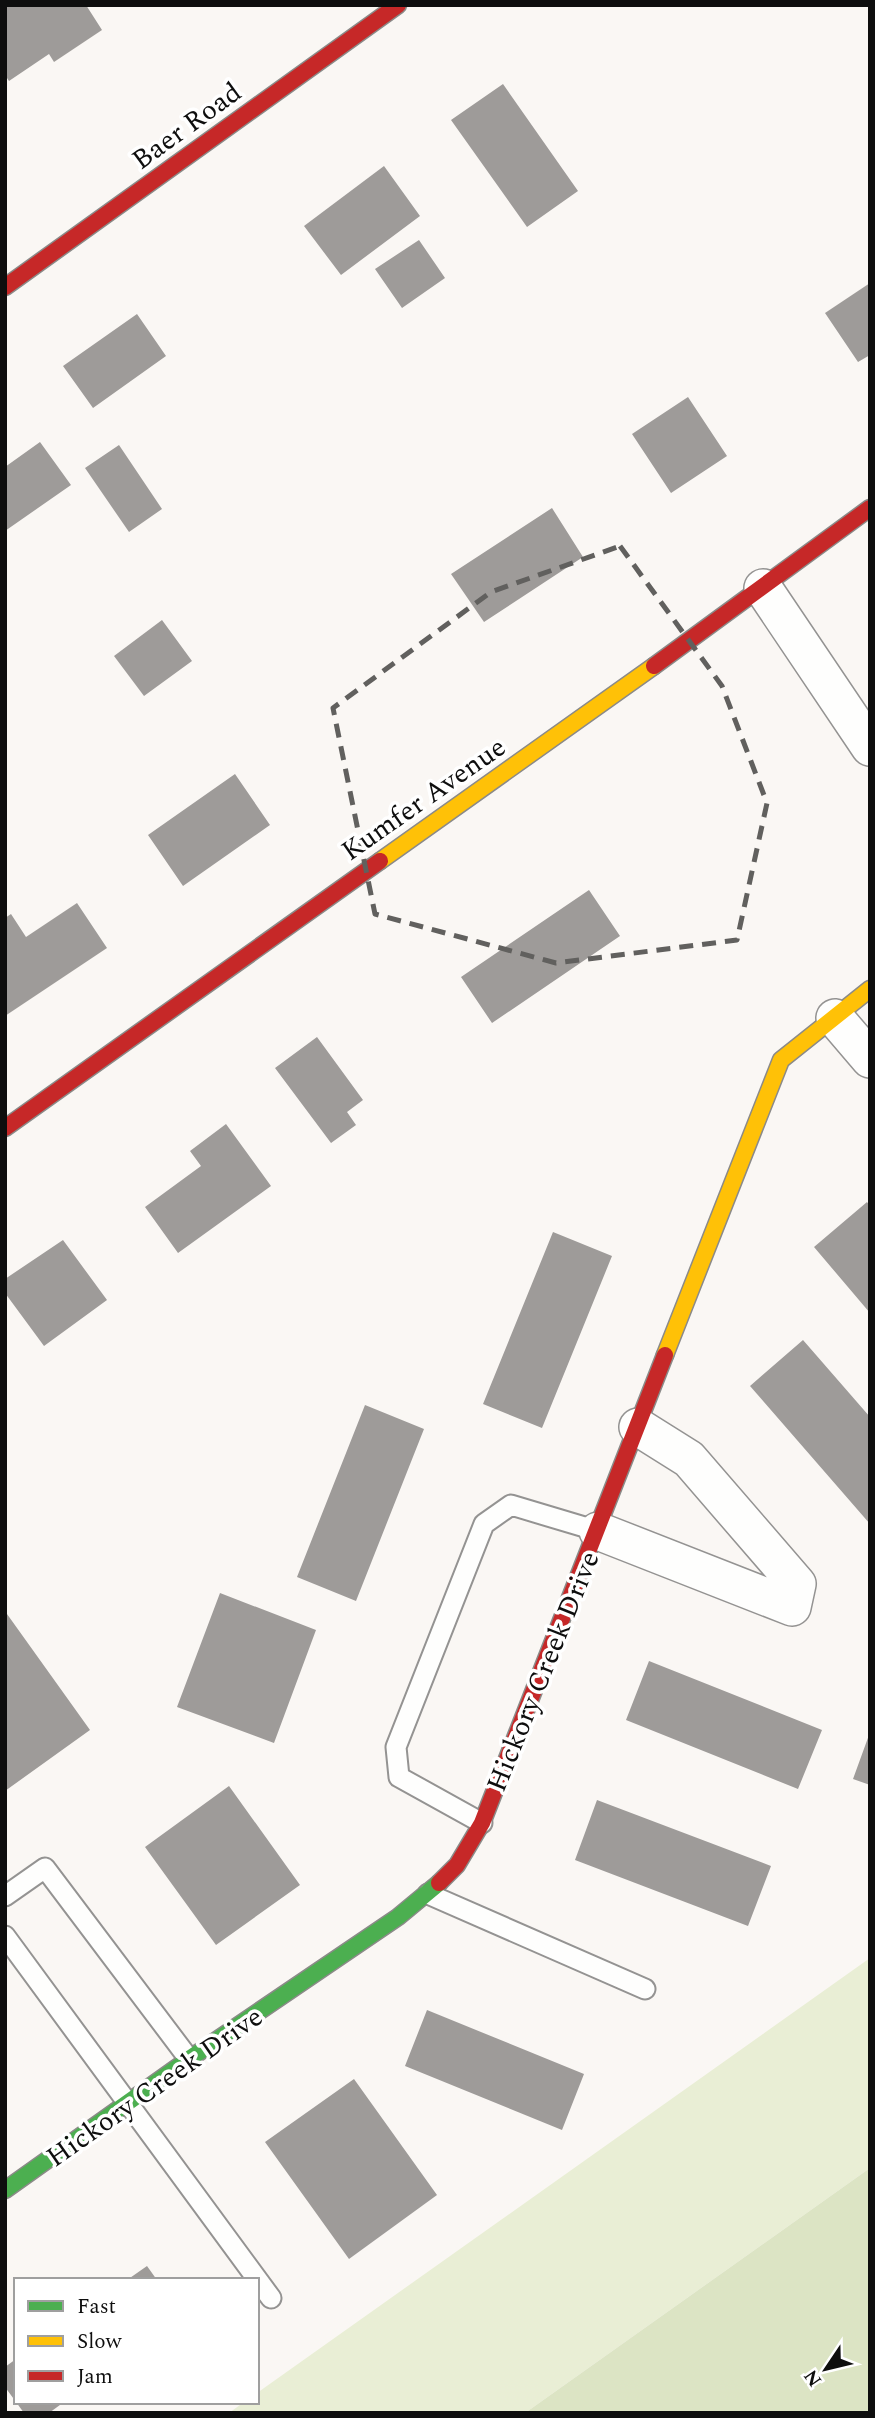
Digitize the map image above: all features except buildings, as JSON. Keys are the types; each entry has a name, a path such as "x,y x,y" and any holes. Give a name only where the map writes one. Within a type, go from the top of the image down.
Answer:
{"street":[{"name":"Baer Road","path":"5,286 398,5"},
{"name":"Kumfer Avenue","path":"5,1128 763,588 870,508"},
{"path":"763,588 870,747"},
{"name":"Hickory Creek Drive","path":"5,2190 189,2059 398,1917 428,1894 457,1865 482,1823 781,1060 870,989"},
{"path":"835,1018 870,1059"},
{"path":"597,1531 792,1607 797,1584 688,1459 638,1427"}],"lane":[{"path":"482,1823 399,1777 396,1747 454,1598 484,1524 511,1505 597,1531"},
{"path":"5,1896 45,1868 189,2059"},
{"path":"428,1894 645,1989"},
{"path":"5,1936 256,2278"},
{"path":"259,2282 271,2298"}],"highlighted area":[{"path":"620,546 722,686 767,803 737,940 556,963 375,914 333,708 491,592"}],"green space":[{"path":"870,1958 870,2168 525,2413 229,2413 241,2404 259,2404 259,2392"},
{"path":"870,2168 870,2413 525,2413"}],"traffic: fast":[{"path":"5,2190 189,2059 398,1917 439,1883"}],"traffic: slow":[{"path":"380,861 654,666"},
{"path":"665,1355 781,1060 870,989"}],"traffic: jam":[{"path":"5,287 398,5"},
{"path":"654,666 870,508"},
{"path":"5,1128 380,861"},
{"path":"439,1883 457,1865 482,1823 665,1355"}]}
